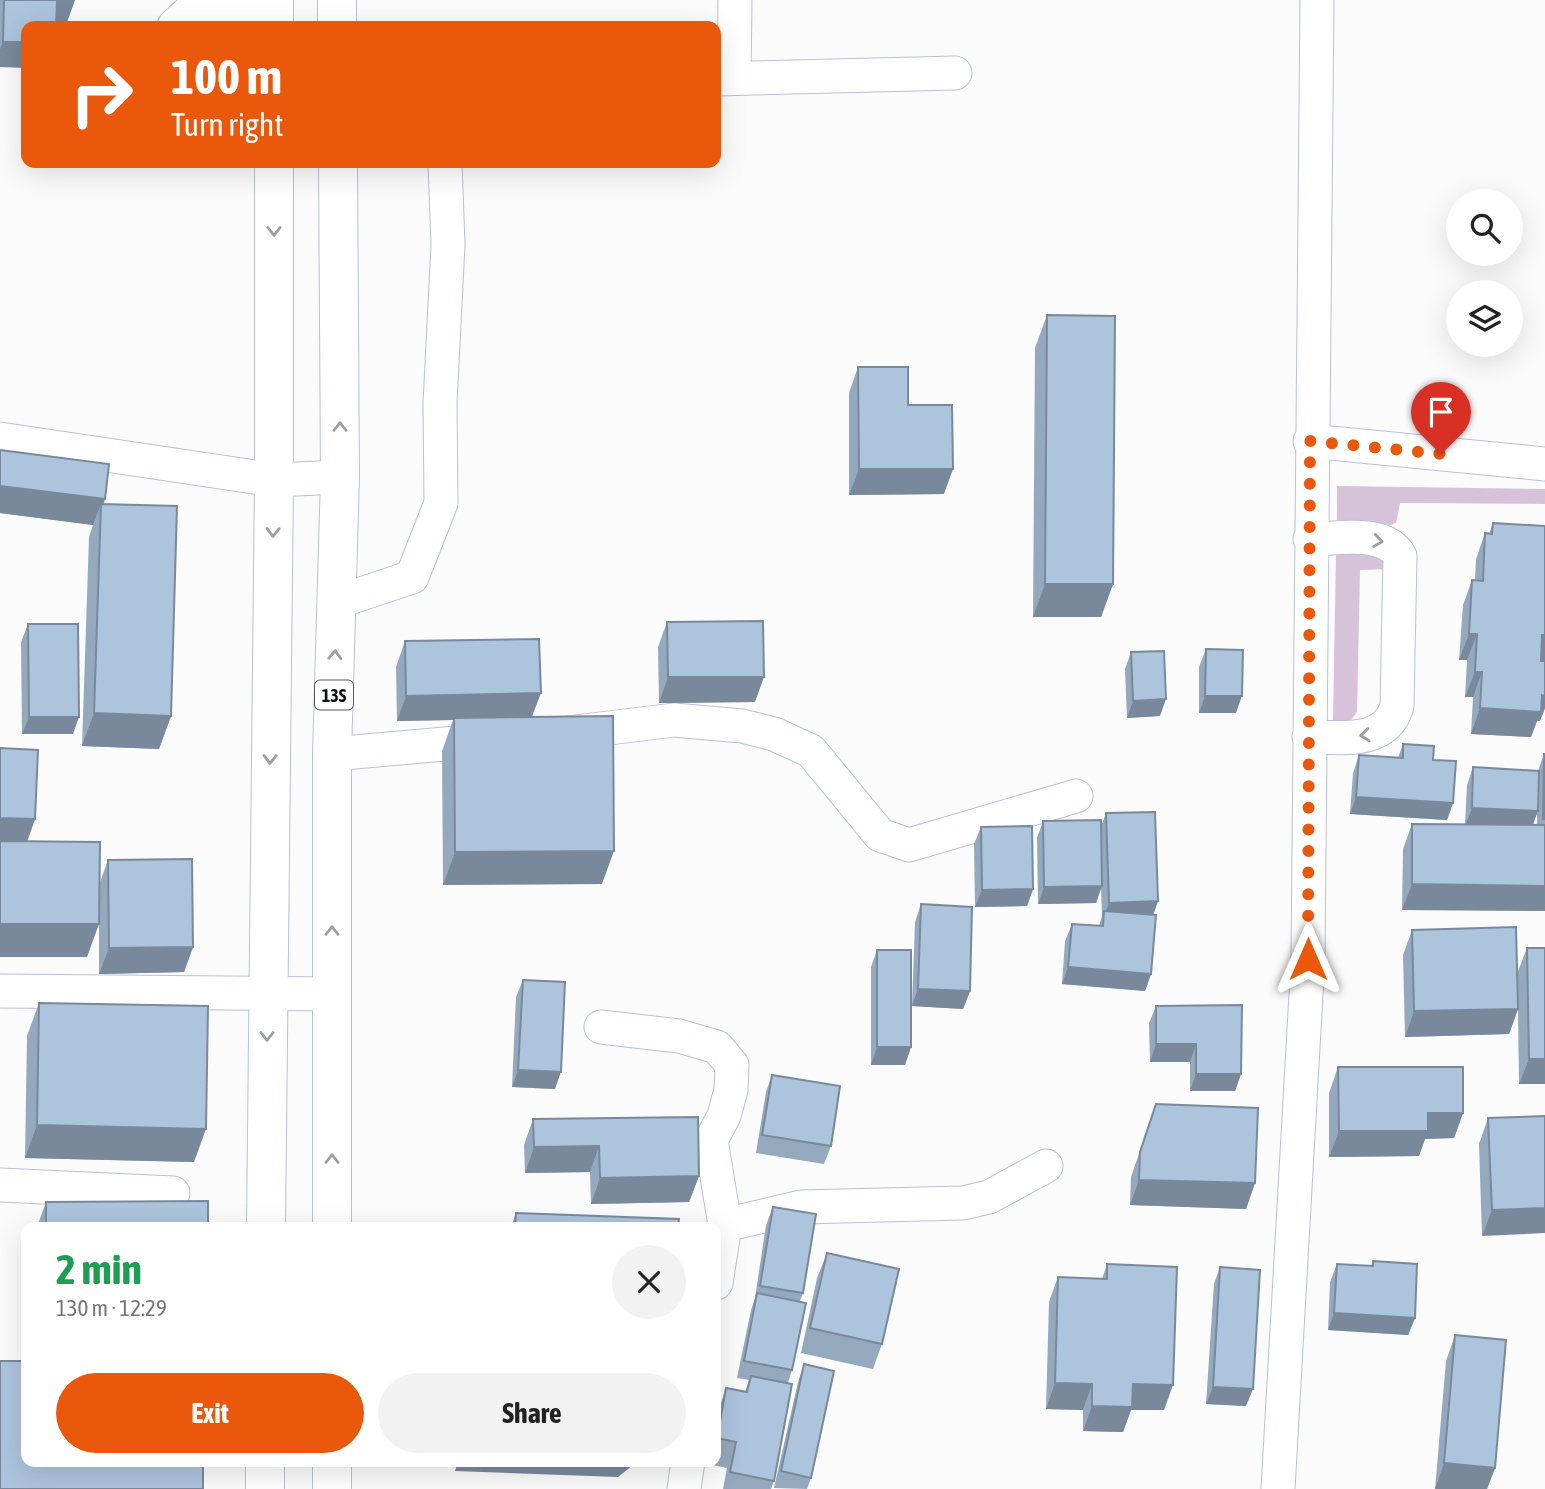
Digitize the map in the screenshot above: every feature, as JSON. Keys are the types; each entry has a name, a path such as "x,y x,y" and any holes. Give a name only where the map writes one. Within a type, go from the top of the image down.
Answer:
{"highway":[{"path":"337,0 338,21"},
{"path":"266,1222 274,480 274,168"},
{"name":"13S","path":"332,1222 332,754 340,477 338,168"},
{"path":"265,1467 265,1489"},
{"path":"332,1467 332,1489"}],"street":[{"path":"735,0 725,79 955,73"},
{"path":"1278,1489 1308,959 1310,441 1317,0"},
{"path":"179,21 193,8 274,10"},
{"path":"337,602 412,577 442,503 440,402 448,245 445,168"},
{"path":"0,439 274,480 340,477"},
{"path":"1310,441 1545,464"},
{"path":"1309,737 1370,735 1381,732 1393,720 1397,706 1400,556 1393,545 1382,539 1310,539"},
{"path":"332,754 525,737 674,720 742,726 763,731 811,751 880,835 909,845 1076,796"},
{"path":"0,990 331,994"},
{"path":"601,1027 680,1036 717,1047 732,1065 727,1103 711,1140 725,1224 721,1250"},
{"path":"725,1224 801,1208 963,1203 989,1196 1046,1166"},
{"path":"0,1185 173,1194"},
{"path":"684,1489 687,1467"}],"shaded area":[{"path":"1337,486 1545,489 1545,504 1400,503 1396,523 1387,526 1337,525"},
{"path":"1336,551 1377,551 1392,569 1360,570 1357,712 1351,720 1333,720"}],"building":[{"path":"4,0 57,0 56,21 21,21 21,42 3,42"},
{"path":"1047,315 1115,316 1113,584 1045,584"},
{"path":"858,367 908,367 908,405 952,405 953,469 859,469"},
{"path":"0,450 109,464 105,499 0,486"},
{"path":"101,504 177,506 171,716 94,713"},
{"path":"1493,523 1545,526 1545,635 1542,635 1541,661 1545,661 1545,696 1542,695 1541,712 1480,708 1482,672 1475,672 1477,634 1469,634 1472,580 1483,581 1485,533 1492,534"},
{"path":"763,621 764,677 668,677 667,622"},
{"path":"28,624 78,624 79,717 29,717"},
{"path":"539,639 541,693 406,696 405,641"},
{"path":"1206,649 1243,650 1242,696 1205,696"},
{"path":"1164,651 1166,699 1133,701 1131,652"},
{"path":"613,716 614,851 455,852 454,718"},
{"path":"1403,744 1434,746 1433,760 1456,761 1453,803 1356,797 1359,755 1403,758"},
{"path":"0,748 38,750 35,819 0,818"},
{"path":"1544,754 1545,819 1543,819"},
{"path":"1473,767 1539,771 1538,811 1472,808"},
{"path":"1155,812 1158,901 1109,903 1106,813"},
{"path":"1101,820 1102,886 1044,887 1043,821"},
{"path":"1412,824 1545,825 1545,886 1412,884"},
{"path":"1032,826 1033,889 982,890 981,827"},
{"path":"0,841 100,842 99,924 0,924"},
{"path":"192,859 193,947 109,948 108,860"},
{"path":"921,904 972,907 970,991 918,989"},
{"path":"1104,911 1156,915 1151,974 1068,967 1072,924 1103,926"},
{"path":"1516,927 1518,1009 1414,1011 1412,930"},
{"path":"1527,948 1545,948 1545,1059 1529,1059"},
{"path":"877,950 911,950 911,1047 877,1047"},
{"path":"523,980 565,982 561,1072 518,1070"},
{"path":"39,1003 208,1006 206,1129 37,1125"},
{"path":"1242,1005 1241,1074 1196,1074 1196,1044 1156,1044 1156,1006"},
{"path":"1338,1067 1463,1067 1463,1113 1428,1113 1428,1131 1339,1131"},
{"path":"772,1075 840,1086 831,1146 762,1135"},
{"path":"1156,1104 1258,1108 1255,1183 1139,1180 1140,1152"},
{"path":"1545,1116 1545,1208 1492,1210 1488,1118"},
{"path":"698,1117 699,1176 600,1178 599,1146 534,1147 533,1119"},
{"path":"208,1201 208,1222 46,1222 46,1202"},
{"path":"773,1207 816,1214 803,1293 760,1286"},
{"path":"516,1213 679,1219 679,1222 515,1222"},
{"path":"827,1253 899,1269 882,1344 810,1328"},
{"path":"1373,1261 1417,1264 1415,1318 1334,1313 1337,1264 1373,1266"},
{"path":"1107,1264 1177,1267 1173,1385 1133,1384 1132,1407 1092,1406 1092,1384 1055,1383 1058,1277 1107,1279"},
{"path":"1220,1267 1260,1270 1253,1389 1213,1387"},
{"path":"757,1293 806,1303 792,1370 744,1361"},
{"path":"1455,1335 1506,1340 1495,1468 1444,1463"},
{"path":"0,1361 21,1361 21,1467 203,1467 203,1489 0,1489"},
{"path":"804,1364 834,1371 811,1478 781,1471"},
{"path":"751,1376 792,1384 774,1481 730,1472 736,1442 721,1439 721,1416 726,1388 747,1392"}],"route":[{"path":"1308,959 1310,441 1441,454"}]}
